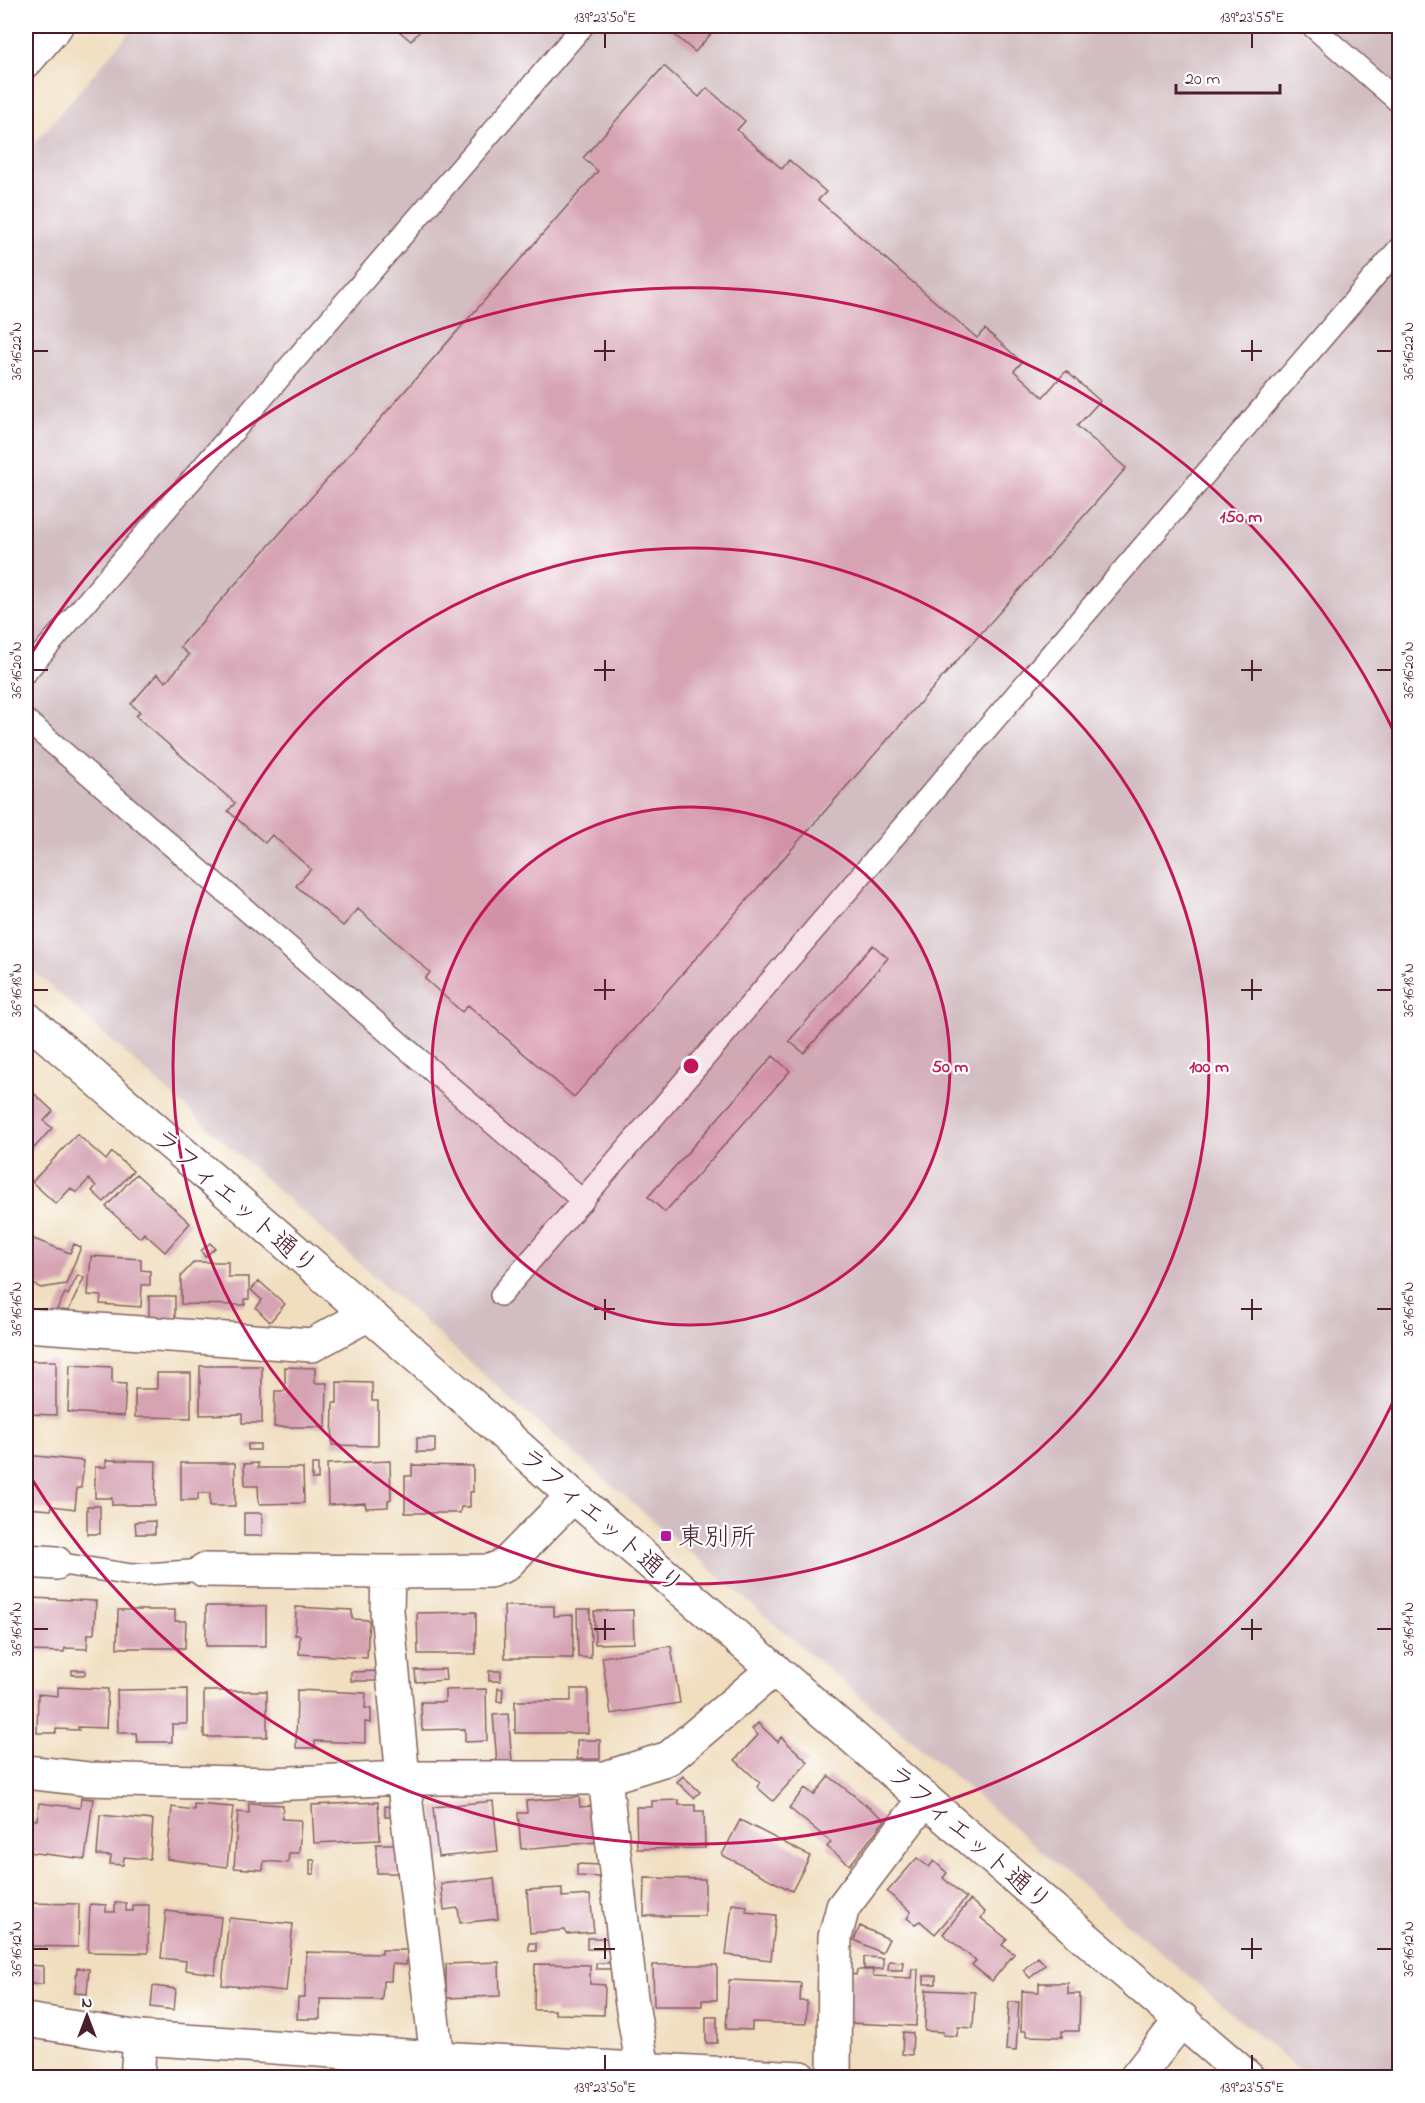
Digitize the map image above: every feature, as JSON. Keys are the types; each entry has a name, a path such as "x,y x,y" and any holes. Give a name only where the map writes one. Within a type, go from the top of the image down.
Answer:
{"street":[{"path":"26,61 56,26"},
{"name":"ラフィエット通り","path":"26,1018 434,1371 573,1496 1248,2078"},
{"path":"26,1325 312,1345 367,1315"},
{"path":"204,1570 490,1571 505,1566 573,1496"},
{"path":"388,1572 387,1611 403,1778 437,2058"},
{"path":"26,1772 88,1779 270,1784 403,1778 605,1778 669,1758 774,1669"},
{"path":"605,1778 643,2069"},
{"path":"834,2078 836,1936 843,1907 925,1799"},
{"path":"1136,2078 1182,2019"},
{"path":"26,2020 140,2038 437,2058 801,2078"},
{"path":"137,2078 140,2038"}],"lane":[{"path":"26,672 583,26"},
{"path":"1312,26 1400,103"},
{"path":"501,1295 1400,248"},
{"path":"26,720 582,1201"},
{"path":"41,1562 132,1575 204,1570"}],"shaded area":[{"path":"135,26 1399,26 1399,2077 1307,2077 515,1403 26,964 26,153"}],"building":[{"path":"393,26 415,26 420,31 411,41"},
{"path":"664,26 718,26 695,52"},
{"path":"664,66 699,97 707,88 745,121 737,130 782,169 789,160 826,192 818,200 977,338 985,329 1022,362 1014,371 1043,397 1066,371 1100,401 1077,426 1126,468 574,1097 468,1005 462,1012 425,979 430,972 358,909 343,926 296,886 311,869 272,835 265,843 228,811 235,803 136,716 140,712 131,704 157,674 166,682 189,655 180,647 598,171 583,158"},
{"path":"873,945 888,958 804,1053 789,1041"},
{"path":"773,1056 790,1071 665,1212 648,1197"},
{"path":"26,1086 53,1111 44,1121 52,1128 26,1157"},
{"path":"77,1134 106,1160 112,1152 133,1171 104,1202 92,1191 96,1186 89,1179 76,1193 71,1188 56,1204 32,1182"},
{"path":"136,1174 190,1223 165,1252 144,1233 140,1238 106,1207"},
{"path":"26,1236 70,1253 74,1244 81,1247 66,1284 41,1288 26,1281"},
{"path":"210,1243 215,1248 205,1257 201,1251"},
{"path":"91,1256 141,1259 141,1270 150,1271 150,1285 142,1285 141,1307 100,1304 101,1296 88,1295"},
{"path":"194,1262 228,1262 228,1277 249,1277 249,1299 245,1299 245,1305 181,1304 181,1276"},
{"path":"78,1275 84,1278 64,1320 54,1315 65,1293 68,1295"},
{"path":"259,1281 285,1304 270,1322 256,1308 262,1300 251,1290"},
{"path":"149,1296 175,1296 175,1325 149,1325"},
{"path":"26,1361 56,1361 56,1415 26,1414"},
{"path":"70,1365 112,1367 112,1383 126,1384 124,1416 68,1412"},
{"path":"200,1366 262,1366 262,1423 242,1423 242,1414 200,1415"},
{"path":"285,1367 315,1368 315,1383 327,1383 326,1427 274,1427 275,1391 285,1391"},
{"path":"157,1373 191,1373 191,1418 135,1417 135,1389 157,1389"},
{"path":"337,1382 372,1383 372,1401 378,1401 378,1446 332,1445 333,1403 337,1403"},
{"path":"417,1438 435,1438 435,1452 417,1452"},
{"path":"248,1444 260,1444 260,1450 248,1450"},
{"path":"26,1455 84,1461 81,1488 77,1488 75,1509 52,1506 51,1510 26,1508"},
{"path":"106,1460 156,1461 155,1505 112,1505 112,1498 95,1498 95,1467 106,1467"},
{"path":"390,1461 391,1499 388,1500 388,1507 366,1508 365,1503 328,1505 327,1464"},
{"path":"181,1463 235,1463 235,1506 210,1506 210,1493 198,1493 198,1500 181,1500"},
{"path":"258,1463 258,1468 303,1468 304,1503 259,1504 258,1486 245,1486 244,1464"},
{"path":"312,1464 318,1464 318,1479 312,1479"},
{"path":"412,1465 473,1466 473,1492 470,1492 470,1507 461,1507 460,1513 405,1513 405,1476 412,1476"},
{"path":"87,1506 100,1506 100,1534 87,1534"},
{"path":"244,1513 262,1513 262,1536 244,1536"},
{"path":"155,1521 155,1534 136,1534 135,1522"},
{"path":"31,1598 96,1601 94,1634 88,1634 87,1649 65,1648 64,1652 29,1651"},
{"path":"206,1606 266,1606 266,1646 206,1646"},
{"path":"504,1606 554,1606 554,1616 573,1615 573,1658 505,1658"},
{"path":"296,1607 352,1610 352,1619 369,1620 367,1658 299,1654 300,1635 295,1635"},
{"path":"577,1609 590,1609 591,1658 578,1657"},
{"path":"118,1610 175,1610 175,1621 186,1621 185,1648 117,1648"},
{"path":"633,1610 634,1643 595,1644 594,1611"},
{"path":"476,1612 476,1654 418,1654 417,1613"},
{"path":"671,1646 680,1703 611,1714 602,1657"},
{"path":"445,1669 446,1680 416,1682 415,1670"},
{"path":"72,1670 85,1670 85,1675 72,1675"},
{"path":"377,1671 378,1681 351,1681 351,1672"},
{"path":"489,1671 501,1671 501,1681 489,1681"},
{"path":"58,1687 108,1689 106,1728 78,1727 79,1730 56,1729 56,1733 37,1733 38,1694 58,1696"},
{"path":"498,1688 503,1689 502,1702 497,1701"},
{"path":"187,1689 187,1724 172,1724 172,1742 137,1742 136,1733 118,1733 117,1690"},
{"path":"486,1689 487,1741 465,1742 465,1729 422,1730 421,1702 445,1702 445,1690"},
{"path":"571,1689 588,1689 588,1733 515,1733 515,1701 571,1701"},
{"path":"297,1690 366,1693 365,1708 371,1709 371,1723 365,1722 365,1743 315,1741 315,1748 296,1748"},
{"path":"204,1691 267,1691 267,1737 204,1737"},
{"path":"508,1714 512,1762 497,1763 493,1715"},
{"path":"758,1723 778,1742 781,1737 808,1762 773,1801 757,1787 760,1783 735,1760 758,1735 752,1729"},
{"path":"577,1740 600,1740 600,1759 577,1759"},
{"path":"683,1776 700,1792 694,1798 677,1782"},
{"path":"829,1776 885,1820 850,1865 827,1847 831,1842 789,1808 805,1788 814,1795"},
{"path":"579,1797 580,1807 594,1806 597,1842 521,1849 518,1813 527,1813 526,1801"},
{"path":"81,1798 93,1799 85,1859 28,1852 29,1843 26,1842 26,1838 28,1819 37,1820 39,1803 80,1808"},
{"path":"679,1800 679,1805 695,1805 695,1811 704,1811 705,1848 637,1849 636,1807 652,1807 652,1801"},
{"path":"493,1801 498,1851 438,1857 433,1807"},
{"path":"378,1802 380,1840 314,1843 312,1805"},
{"path":"249,1803 283,1805 282,1819 301,1820 299,1853 289,1853 288,1863 264,1861 263,1870 234,1868 238,1812 249,1813"},
{"path":"194,1804 233,1807 227,1867 167,1859 172,1807 194,1810"},
{"path":"385,1806 395,1807 395,1817 385,1817"},
{"path":"100,1815 153,1820 150,1859 124,1857 123,1865 110,1864 111,1856 97,1855"},
{"path":"740,1820 810,1856 792,1891 722,1855"},
{"path":"376,1844 400,1844 400,1873 377,1873"},
{"path":"917,1858 929,1867 934,1861 947,1873 943,1878 966,1898 935,1934 920,1921 915,1924 907,1918 911,1912 887,1892"},
{"path":"310,1860 315,1860 314,1874 310,1874"},
{"path":"577,1864 600,1865 600,1877 577,1876"},
{"path":"494,1878 498,1919 460,1923 458,1908 444,1910 441,1884"},
{"path":"645,1878 705,1879 705,1916 644,1916"},
{"path":"562,1888 562,1897 590,1895 594,1932 567,1934 565,1930 530,1933 527,1890"},
{"path":"970,1900 985,1912 981,1918 1007,1939 1002,1945 1014,1954 992,1981 972,1965 976,1961 943,1934"},
{"path":"26,1903 79,1904 78,1947 26,1946"},
{"path":"115,1903 126,1903 126,1911 133,1911 133,1905 149,1905 148,1953 88,1952 90,1904 106,1905 106,1912 115,1912"},
{"path":"732,1904 747,1906 746,1912 776,1915 771,1960 726,1955"},
{"path":"166,1911 221,1917 215,1974 185,1970 186,1961 161,1958"},
{"path":"229,1918 293,1924 286,1991 222,1985"},
{"path":"860,1926 889,1939 882,1953 854,1940"},
{"path":"587,1938 608,1938 608,1949 587,1949"},
{"path":"529,1943 536,1943 536,1951 529,1951"},
{"path":"382,1950 407,1950 406,1965 392,1964 391,1981 383,1981 382,2000 320,1999 320,2019 297,2019 298,1998 305,1998 306,1952 382,1954"},
{"path":"864,1957 883,1958 883,1969 864,1969"},
{"path":"1038,1957 1045,1965 1030,1978 1023,1970"},
{"path":"889,1961 903,1962 902,1970 888,1970"},
{"path":"499,1962 500,1996 446,1998 446,1964"},
{"path":"596,1963 610,1963 611,1969 596,1969"},
{"path":"535,1964 590,1965 590,1984 605,1985 604,2015 555,2014 555,2010 534,2010"},
{"path":"26,1965 43,1966 43,1984 26,1984"},
{"path":"653,1965 717,1965 717,2000 702,2000 702,2006 654,2006"},
{"path":"77,1968 89,1969 87,1994 75,1993"},
{"path":"912,1969 918,1969 916,2026 848,2023 850,1974 856,1975 857,1970 873,1970 873,1976 911,1978"},
{"path":"924,1976 936,1976 936,1984 924,1984"},
{"path":"729,1980 801,1983 800,2001 807,2001 806,2024 752,2022 752,2030 726,2029"},
{"path":"1039,1983 1068,1983 1068,1994 1080,1994 1079,2031 1062,2031 1062,2037 1026,2036 1026,2031 1021,2031 1022,1991 1039,1992"},
{"path":"153,1986 176,1989 174,2010 151,2007"},
{"path":"926,1990 975,1992 973,2028 958,2027 957,2036 925,2031"},
{"path":"1009,2002 1019,2002 1016,2051 1006,2050"},
{"path":"706,2017 717,2017 717,2043 706,2043"},
{"path":"903,2032 913,2033 912,2055 902,2054"}],"place":[{"name":"東別所","path":"666,1536"}]}
